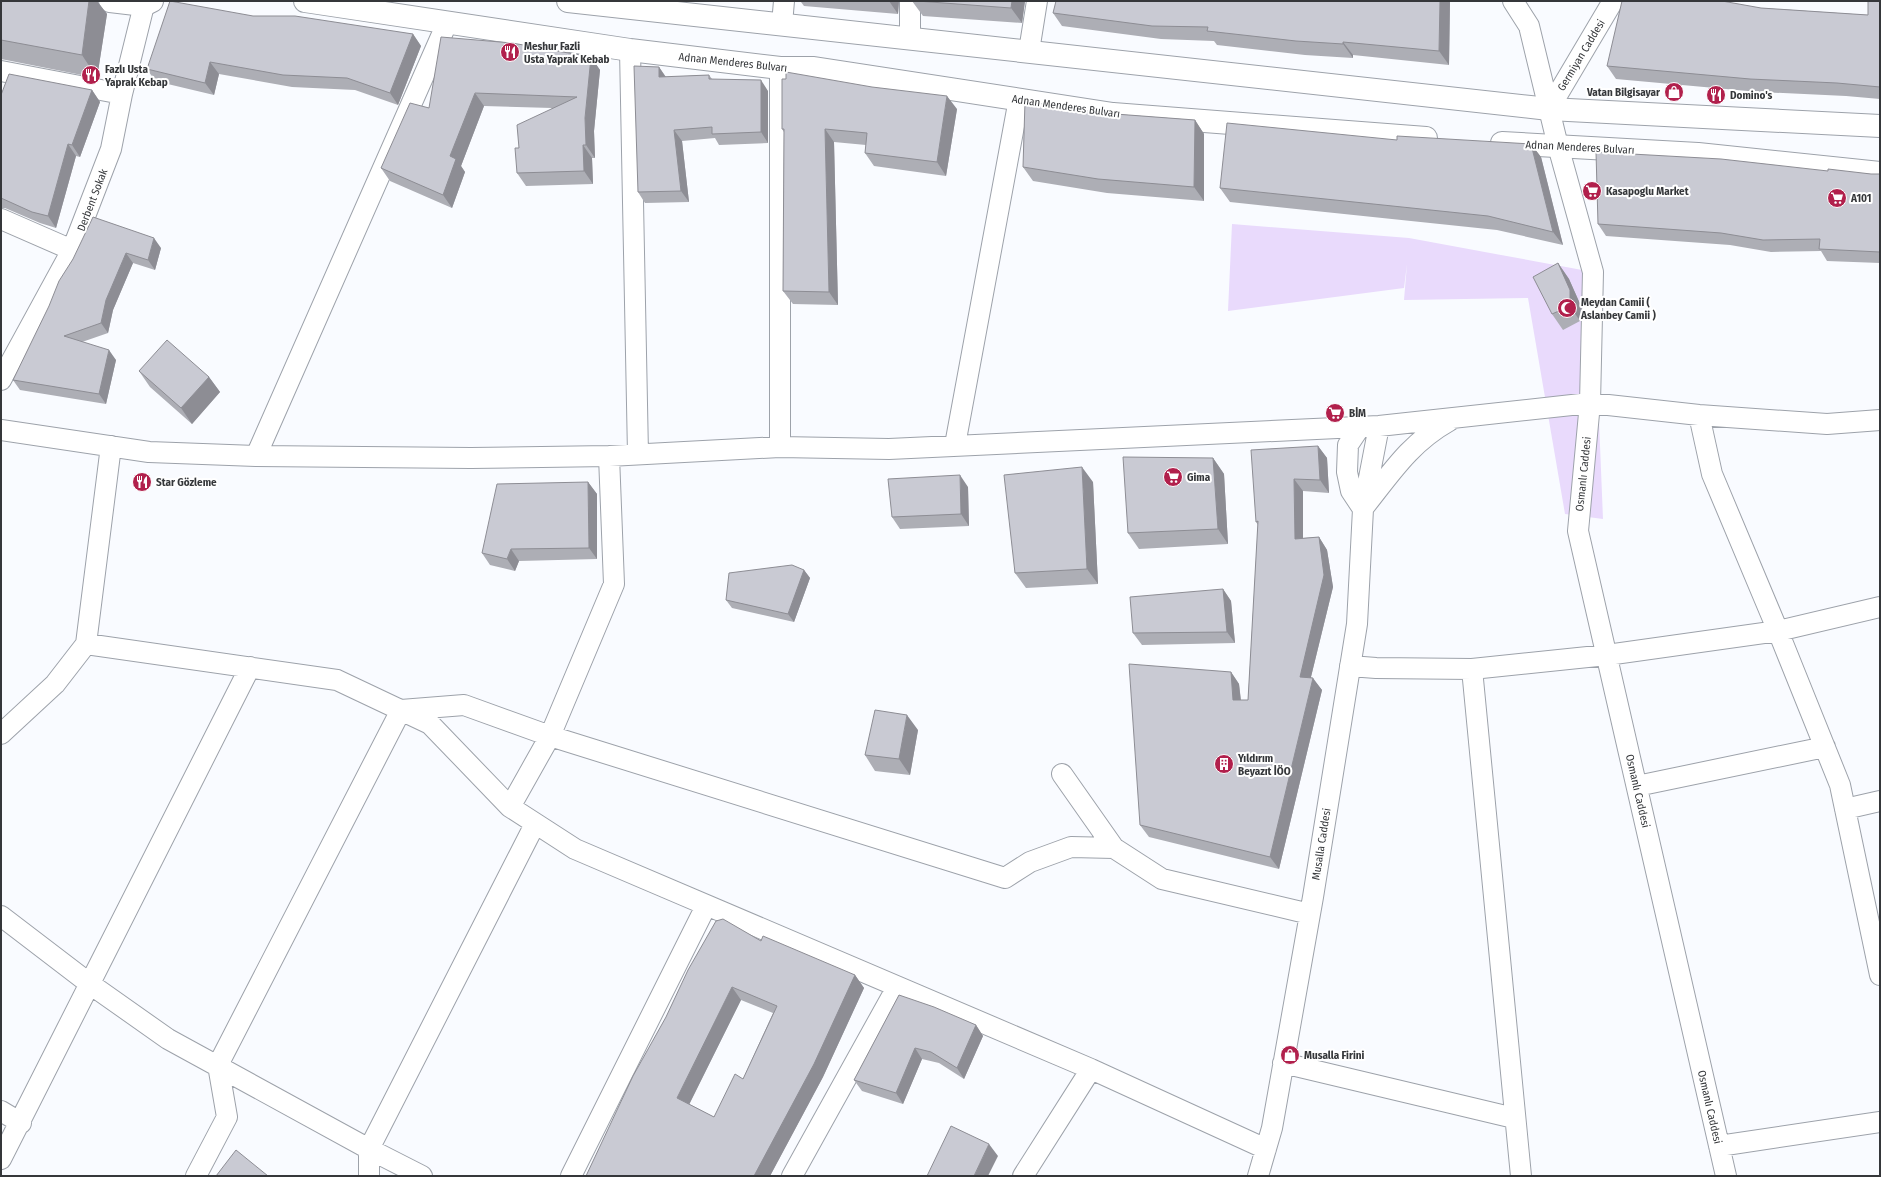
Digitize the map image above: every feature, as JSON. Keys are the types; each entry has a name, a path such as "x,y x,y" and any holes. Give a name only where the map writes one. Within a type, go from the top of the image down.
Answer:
{"main road":[{"path":"110,1 148,3"},
{"name":"Adnan Menderes Bulvarı","path":"305,1 630,50 780,68 814,68 1113,114 1449,140"},
{"path":"568,1 1549,109 1880,126"},
{"name":"Adnan Menderes Bulvarı","path":"1480,142 1698,154 1880,173"}],"street":[{"path":"782,24 784,1"},
{"path":"910,1 910,38"},
{"path":"1029,51 1038,1"},
{"name":"Osmanlı Caddesi","path":"1513,1 1529,26 1558,146 1593,272 1590,403 1578,531 1726,1176"},
{"name":"Germiyan Caddesi","path":"1549,109 1613,1"},
{"name":"Derbent Sokak","path":"1,380 72,250 111,149 122,94 148,3"},
{"path":"256,456 447,23"},
{"path":"630,50 638,454"},
{"path":"780,68 780,448"},
{"path":"1,71 122,94"},
{"path":"956,445 1019,99"},
{"path":"1,219 72,250"},
{"path":"1,430 149,452 256,456 471,458 609,456 780,448 889,449 1370,426 1452,419 1590,403 1699,415 1827,424 1880,420"},
{"path":"1699,415 1712,474 1778,631 1840,785 1880,975"},
{"path":"1370,426 1348,445 1347,472 1351,491 1363,508 1406,454 1435,428 1452,419"},
{"name":"Musalla Caddesi","path":"1258,1176 1272,1128 1310,914 1357,624 1363,508 1370,426"},
{"path":"1,734 55,684 86,644 111,446"},
{"path":"510,807 550,736 614,584 609,456"},
{"path":"1350,666 1376,668 1472,669 1607,655 1778,631 1880,607"},
{"path":"86,644 337,680 430,724 510,807 575,849 1091,1069 1266,1149"},
{"path":"1,1159 21,1123 250,667"},
{"path":"1472,669 1514,1118 1521,1176"},
{"path":"401,710 464,704 550,736 1006,878 1030,862 1072,847 1114,848"},
{"path":"196,1176 227,1117 218,1065 401,710"},
{"path":"1637,786 1825,747"},
{"path":"1062,774 1114,848 1162,879 1310,914"},
{"path":"1845,809 1880,801"},
{"path":"369,1176 369,1149 535,824"},
{"path":"571,1176 706,906"},
{"path":"1,916 90,984 168,1039 369,1149 422,1176"},
{"path":"792,1176 897,987"},
{"path":"1283,1063 1514,1118"},
{"path":"1023,1176 1091,1069"},
{"path":"1,1111 21,1123"},
{"path":"1719,1146 1880,1122"}],"shaded area":[{"path":"1232,224 1409,238 1593,272 1603,519 1565,514 1528,298 1404,300 1407,264 1404,288 1228,311"}],"building":[{"path":"1,1 89,1 82,55 1,40"},
{"path":"170,1 253,16 295,16 413,34 390,93 347,78 283,75 210,62 205,83 147,69"},
{"path":"917,1 1012,1 1011,8"},
{"path":"1056,1 1440,1 1439,51 1343,42 1343,44 1296,41 1207,31 1208,27 1152,26 1053,13"},
{"path":"1622,1 1722,1 1761,8 1868,15 1868,1 1880,1 1880,87 1837,83 1750,79 1607,66"},
{"path":"441,37 512,43 591,57 585,118 586,145 583,145 584,171 517,173 515,148 519,148 517,125 577,97 475,93 450,156 456,159 443,195 381,168 410,103 429,108"},
{"path":"634,66 659,67 659,77 709,75 709,79 761,80 761,132 712,134 712,127 674,130 681,191 638,192"},
{"path":"786,72 872,87 947,96 937,162 865,153 867,133 825,129 829,292 783,291 784,129 782,129 782,79 786,79"},
{"path":"9,74 92,90 72,145 68,144 48,216 32,212 1,198 1,95"},
{"path":"1025,101 1102,113 1195,120 1194,187 1098,179 1023,167"},
{"path":"1227,123 1397,140 1397,136 1531,144 1553,232 1488,216 1220,188"},
{"path":"1596,152 1721,159 1828,171 1828,169 1880,174 1880,252 1819,249 1820,239 1763,240 1721,233 1598,224"},
{"path":"93,217 154,238 148,260 126,253 106,300 101,323 64,336 109,350 99,394 13,380 49,306 59,281 73,259"},
{"path":"1558,263 1570,290 1570,306 1552,314 1533,277"},
{"path":"167,340 209,377 181,408 139,371"},
{"path":"1318,446 1320,480 1294,479 1295,539 1319,537 1324,575 1300,677 1313,678 1270,857 1140,825 1129,664 1231,672 1233,700 1248,700 1258,521 1256,522 1251,450"},
{"path":"1123,457 1213,458 1218,529 1128,533"},
{"path":"1082,467 1087,569 1015,573 1004,475"},
{"path":"960,475 961,514 892,517 888,479"},
{"path":"588,482 589,548 511,549 507,559 482,553 497,484"},
{"path":"792,565 804,570 788,614 726,600 729,573"},
{"path":"1223,589 1227,632 1133,633 1130,597"},
{"path":"875,710 907,715 899,759 865,755"},
{"path":"723,919 761,941 763,936 855,975 814,1064 754,1176 586,1176 633,1076 666,1017 688,970 716,921","holes":["732,987 777,1006 743,1079 735,1074 714,1117 677,1098"]},
{"path":"899,995 934,1007 976,1025 957,1068 931,1052 915,1048 896,1093 854,1080"},
{"path":"951,1126 989,1144 974,1176 927,1176"},
{"path":"236,1150 268,1176 216,1176"}],"place":[{"name":"Meshur Fazli Usta Yaprak Kebab","path":"510,52"},
{"name":"Fazlı Usta Yaprak Kebap","path":"91,75"},
{"name":"Vatan Bilgisayar","path":"1674,92"},
{"name":"Domino's","path":"1716,95"},
{"name":"Kasapoglu Market","path":"1592,191"},
{"name":"A101","path":"1837,198"},
{"name":"Meydan Camii ( Aslanbey Camii )","path":"1567,308"},
{"name":"BİM","path":"1335,413"},
{"name":"Gima","path":"1173,477"},
{"name":"Star Gözleme","path":"142,482"},
{"name":"Yıldırım Beyazıt İÖO","path":"1224,764"},
{"name":"Musalla Firini","path":"1290,1055"}]}
